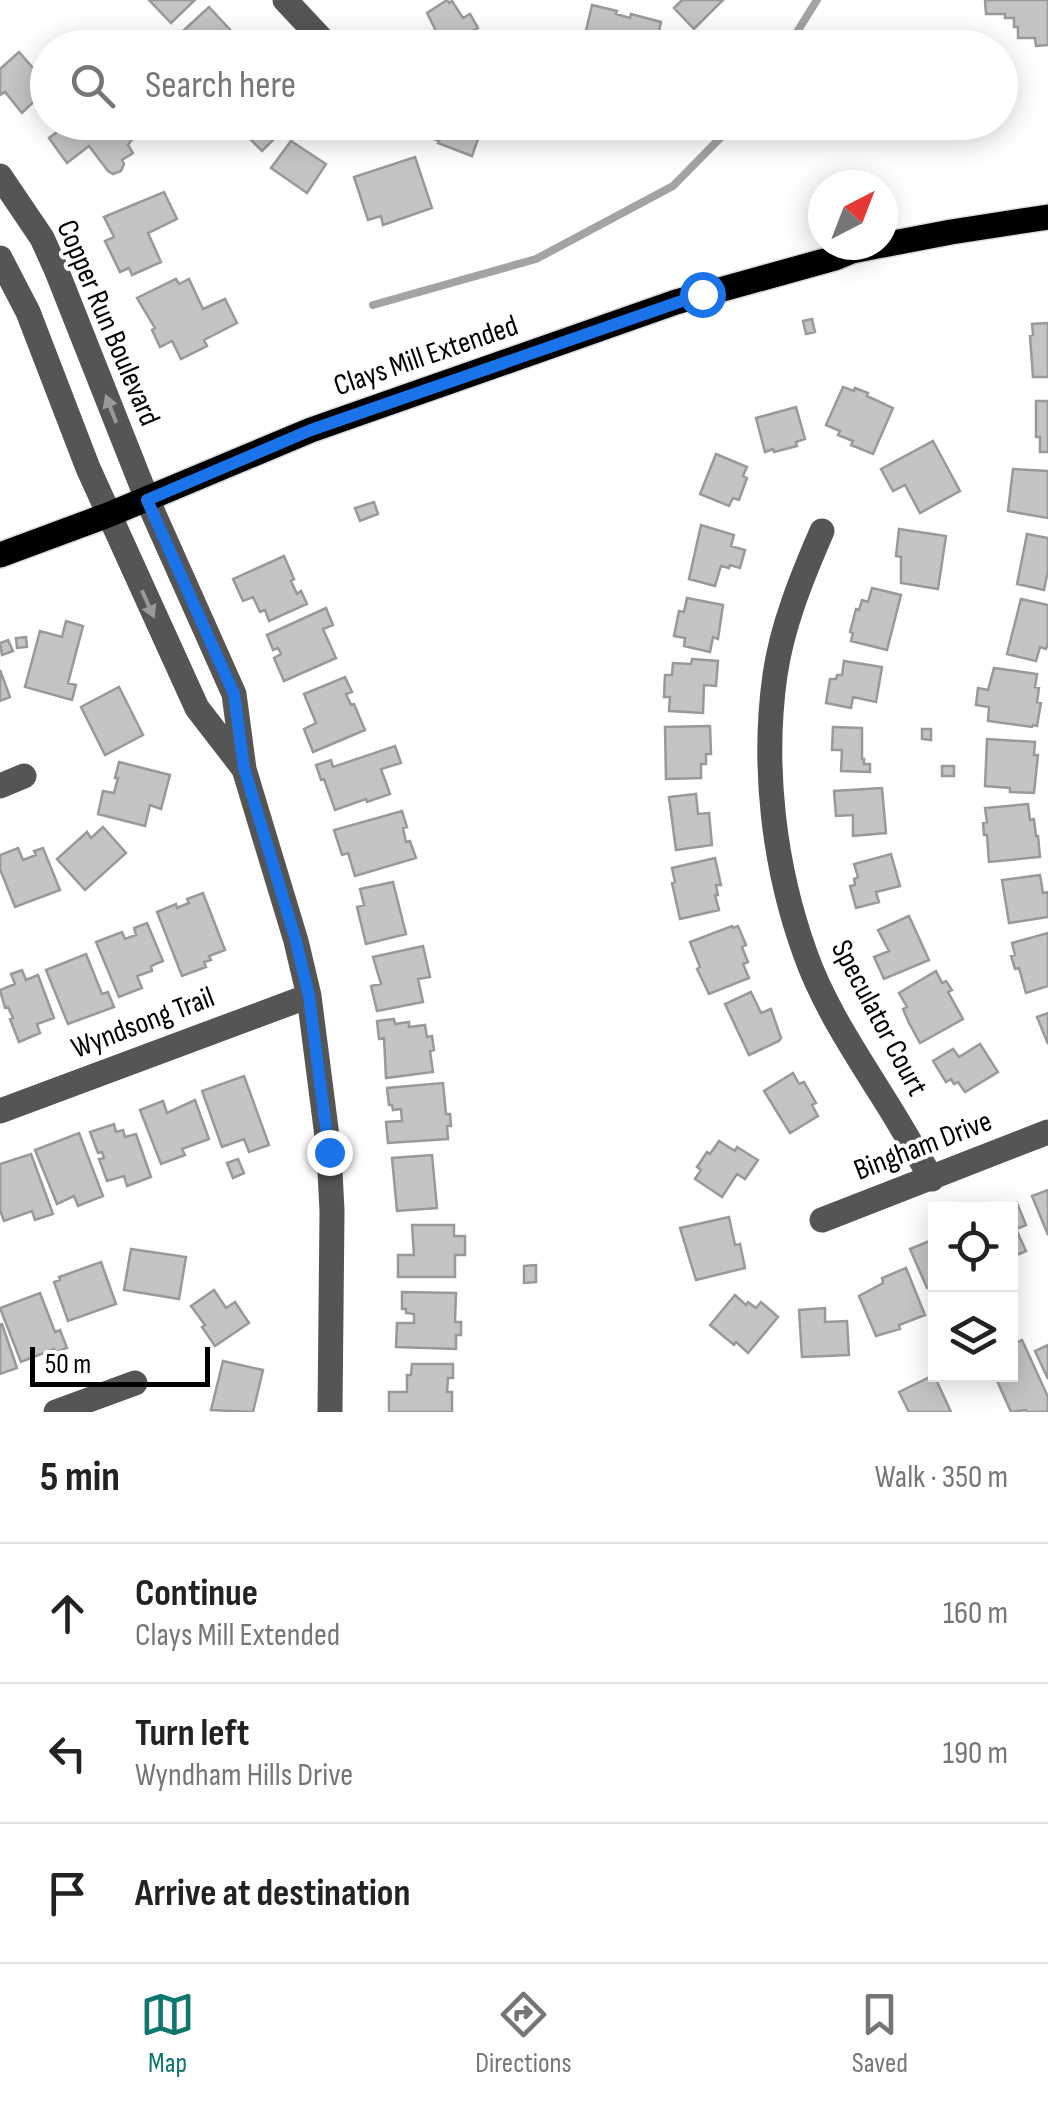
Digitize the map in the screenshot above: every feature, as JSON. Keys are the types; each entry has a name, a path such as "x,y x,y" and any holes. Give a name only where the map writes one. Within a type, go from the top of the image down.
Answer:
{"main road":[{"name":"Clays Mill Extended","path":"898,242 1048,217"},
{"name":"Clays Mill Extended","path":"0,555 147,500 311,430 676,302 828,260"}],"street":[{"path":"285,0 313,30"},
{"name":"Copper Run Boulevard","path":"0,176 42,238 147,500 234,694 244,768"},
{"path":"0,258 28,312 108,515 197,708 244,768 291,924 309,996 331,1191 330,1412"},
{"name":"Speculator Court","path":"822,531 802,575 775,674 770,746 773,815 786,889 806,955 838,1025 932,1179"},
{"path":"0,786 24,776"},
{"name":"Wyndsong Trail","path":"0,1111 309,996"},
{"name":"Bingham Drive","path":"822,1220 1048,1132"},
{"path":"56,1412 135,1383"}],"building":[{"path":"149,0 195,0 171,23"},
{"path":"447,0 452,1 463,18 470,14 478,28 436,30 427,13"},
{"path":"682,0 723,0 694,29 674,8"},
{"path":"985,0 1048,0 1048,45 1036,46 1035,38 1018,38 1014,18 986,14"},
{"path":"592,5 630,18 631,14 661,22 659,30 586,30"},
{"path":"209,7 230,30 184,30"},
{"path":"19,52 30,65 30,105 22,113 5,92 0,95 0,69"},
{"path":"50,140 132,140 128,145 133,153 122,160 121,171 113,174 89,146 67,163"},
{"path":"251,140 273,140 262,151"},
{"path":"436,140 478,140 472,156"},
{"path":"291,141 326,164 307,193 271,168"},
{"path":"415,157 432,208 383,225 381,216 368,220 354,177"},
{"path":"164,192 177,219 148,233 161,262 132,275 129,268 120,272 105,241 114,237 104,217"},
{"path":"176,279 179,284 189,279 203,309 225,299 237,323 204,340 207,346 181,359 172,341 160,347 152,330 155,328 137,298"},
{"path":"812,319 815,332 806,334 803,321"},
{"path":"1048,323 1048,377 1033,377 1032,324"},
{"path":"843,387 868,393 867,396 893,408 873,454 851,445 853,441 826,425"},
{"path":"1036,401 1048,401 1048,452 1040,452 1040,437 1036,437"},
{"path":"796,407 805,439 796,442 797,446 765,452 756,418"},
{"path":"933,441 960,491 920,513 905,485 893,491 881,469"},
{"path":"716,454 747,467 739,500 733,498 729,506 700,494"},
{"path":"1013,469 1048,471 1048,518 1008,511"},
{"path":"374,502 378,514 360,521 355,508"},
{"path":"701,525 734,535 731,546 745,550 740,568 721,566 715,586 689,579"},
{"path":"899,529 946,536 938,589 901,583 901,557 896,556"},
{"path":"1027,534 1048,538 1044,590 1017,584"},
{"path":"284,556 297,594 301,591 307,604 269,621 253,597 243,601 233,579"},
{"path":"872,588 901,595 887,650 851,641 856,609 859,610 862,600 868,602"},
{"path":"687,598 723,605 718,639 713,637 710,652 684,646 685,638 674,636 679,611 684,612"},
{"path":"1021,599 1048,605 1048,643 1046,649 1040,647 1036,661 1007,654"},
{"path":"326,608 333,625 323,629 336,658 284,681 274,658 281,654 278,648 273,650 267,635"},
{"path":"66,621 83,626 68,683 76,685 72,700 25,687 40,631 62,637"},
{"path":"26,637 27,647 17,648 16,638"},
{"path":"8,640 13,651 2,655 0,643"},
{"path":"692,659 718,661 716,686 704,685 703,713 669,711 670,697 664,697 665,675 672,675 673,663 691,664"},
{"path":"844,661 882,667 876,702 853,697 851,708 826,703 830,679 842,675"},
{"path":"994,668 1037,674 1037,702 1041,703 1037,726 988,721 989,707 976,705 978,688 988,690"},
{"path":"0,670 10,697 0,701"},
{"path":"345,677 352,692 346,694 365,730 313,752 304,729 316,723 304,694"},
{"path":"119,687 143,735 105,755 81,707"},
{"path":"710,726 711,754 706,754 706,764 701,764 701,778 666,779 665,727"},
{"path":"833,727 862,728 862,759 864,764 870,764 870,772 841,771 842,750 832,750"},
{"path":"922,729 931,729 931,740 922,739"},
{"path":"987,739 1035,742 1034,755 1038,755 1034,793 985,786"},
{"path":"395,746 401,763 381,769 390,794 335,810 316,765 331,760 333,767"},
{"path":"119,762 170,775 161,809 150,805 145,826 98,814 103,791 114,793"},
{"path":"942,766 954,766 954,776 942,776"},
{"path":"882,788 886,833 853,836 853,815 836,816 834,791"},
{"path":"696,794 698,814 709,813 712,845 676,850 669,797"},
{"path":"1028,804 1040,857 989,862 983,823 987,822 985,808"},
{"path":"402,811 406,842 410,841 416,858 355,876 348,853 342,855 334,830"},
{"path":"103,827 126,853 85,890 57,859 87,832 91,838"},
{"path":"18,848 23,860 43,848 60,890 15,907 0,869 0,855"},
{"path":"891,854 900,886 876,892 879,902 856,908 850,886 855,885 854,879 858,877 854,864"},
{"path":"715,858 721,885 716,885 715,895 719,910 680,919 672,868"},
{"path":"1040,875 1043,893 1048,892 1048,917 1009,923 1002,880"},
{"path":"393,882 406,934 366,944 357,907 364,905 360,889"},
{"path":"203,893 225,950 209,956 211,960 204,962 206,967 182,976 157,912 176,904 177,908"},
{"path":"909,916 929,960 884,979 874,957 889,951 878,930"},
{"path":"147,923 163,961 151,966 152,971 137,976 142,988 119,997 96,942 122,932 125,939 136,935 134,928"},
{"path":"738,926 746,945 742,947 748,962 743,964 749,978 709,994 690,942"},
{"path":"1048,933 1048,986 1026,993 1011,956 1015,955 1012,943"},
{"path":"423,946 430,977 418,979 423,1002 377,1011 371,986 381,984 373,957"},
{"path":"86,954 102,994 108,992 114,1007 68,1024 46,970"},
{"path":"22,970 26,980 38,975 54,1018 37,1024 40,1033 19,1042 0,990 15,984 11,974"},
{"path":"936,971 942,983 946,981 952,990 948,992 963,1019 920,1043 899,993"},
{"path":"751,992 761,1013 771,1009 781,1038 749,1055 725,1004"},
{"path":"1048,1013 1048,1044 1037,1017"},
{"path":"394,1019 395,1024 409,1022 409,1027 425,1025 427,1037 432,1036 433,1072 386,1078 384,1038 379,1039 377,1021"},
{"path":"980,1044 998,1072 965,1092 958,1082 946,1082 933,1061 953,1049 959,1057"},
{"path":"793,1073 799,1084 804,1082 816,1103 812,1105 818,1116 790,1133 764,1091"},
{"path":"244,1076 269,1145 249,1152 244,1139 222,1147 202,1091"},
{"path":"443,1083 446,1114 450,1114 448,1139 388,1143 386,1122 402,1121 401,1109 393,1110 389,1105 387,1088"},
{"path":"195,1100 209,1139 182,1149 185,1155 161,1164 140,1110 163,1101 167,1113"},
{"path":"114,1124 116,1132 123,1130 125,1137 136,1134 151,1177 127,1186 124,1176 107,1181 99,1159 104,1158 102,1152 98,1153 90,1132"},
{"path":"79,1133 103,1196 78,1206 74,1196 57,1204 35,1150"},
{"path":"719,1141 758,1160 745,1179 737,1174 722,1197 695,1179 701,1170 697,1167"},
{"path":"31,1154 53,1214 35,1220 32,1211 4,1221 0,1210 0,1164"},
{"path":"432,1155 437,1208 397,1211 392,1158"},
{"path":"238,1159 244,1173 233,1178 227,1163"},
{"path":"1048,1190 1048,1235 1032,1196"},
{"path":"1018,1205 1026,1225 1018,1228"},
{"path":"729,1217 745,1268 696,1280 680,1228"},
{"path":"412,1225 454,1225 454,1236 465,1236 465,1255 455,1255 455,1277 398,1277 398,1255 414,1255"},
{"path":"1018,1233 1026,1251 1018,1254"},
{"path":"928,1242 928,1288 927,1288 910,1249"},
{"path":"131,1249 186,1257 179,1299 124,1290"},
{"path":"101,1262 116,1304 68,1321 54,1282"},
{"path":"536,1265 536,1282 524,1283 524,1266"},
{"path":"906,1268 925,1315 899,1325 900,1329 876,1336 859,1296 883,1283 882,1278"},
{"path":"214,1290 226,1308 235,1302 249,1323 215,1346 191,1306"},
{"path":"402,1292 456,1293 455,1322 461,1322 461,1335 456,1335 456,1349 396,1347 397,1323 414,1323 414,1314 402,1309"},
{"path":"40,1293 55,1332 60,1330 67,1348 21,1362 0,1308"},
{"path":"735,1295 756,1308 761,1302 778,1317 748,1353 710,1325"},
{"path":"825,1308 825,1322 847,1321 849,1355 802,1357 799,1310"},
{"path":"0,1325 17,1368 0,1374"},
{"path":"1022,1340 1048,1397 1048,1411 1011,1412 998,1382 1018,1382 1018,1342"},
{"path":"1048,1345 1048,1379 1035,1351"},
{"path":"223,1361 263,1370 253,1412 211,1410"},
{"path":"412,1364 453,1364 447,1392 452,1392 452,1412 389,1412 389,1392 407,1392"},
{"path":"928,1378 928,1382 937,1382 951,1412 909,1412 899,1392"}],"waterway":[{"path":"798,30 817,0"},
{"path":"373,305 536,259 673,186 718,140"}],"route":[{"path":"329,1152 309,996 244,768 234,694 147,500 311,430 702,294"}]}
